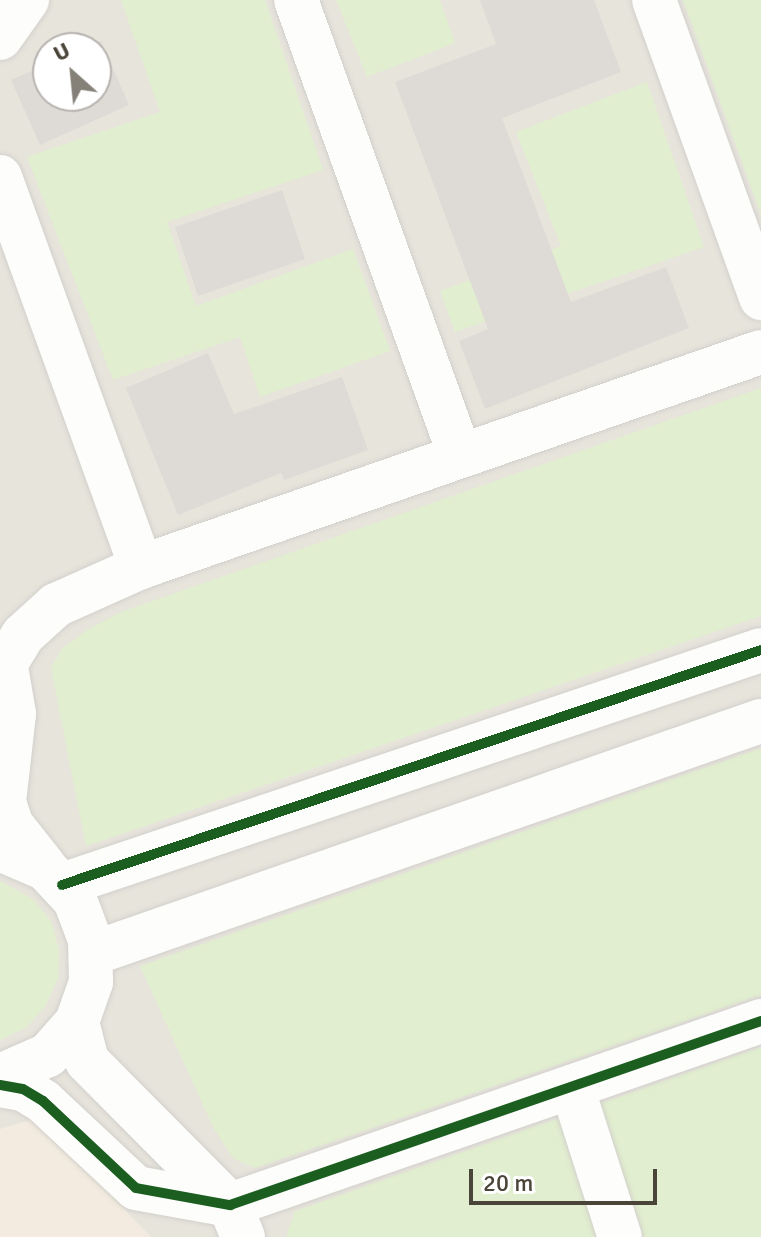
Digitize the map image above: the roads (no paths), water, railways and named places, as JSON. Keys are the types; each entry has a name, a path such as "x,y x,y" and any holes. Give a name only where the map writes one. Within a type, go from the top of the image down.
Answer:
{"street":[{"path":"0,38 27,0"},
{"path":"296,0 460,455"},
{"path":"654,0 761,298"},
{"path":"0,177 141,567"},
{"path":"0,1076 48,1055 77,1022 91,982 91,954 75,900 11,824 4,802 14,714 3,670 23,635 56,605 141,567 761,352"},
{"path":"0,849 54,877 761,650"},
{"path":"91,954 761,721"},
{"path":"0,1085 23,1089 43,1101 136,1188 237,1221 572,1087 761,1021"},
{"path":"77,1022 87,1061 237,1221"},
{"path":"572,1087 620,1237"}]}
